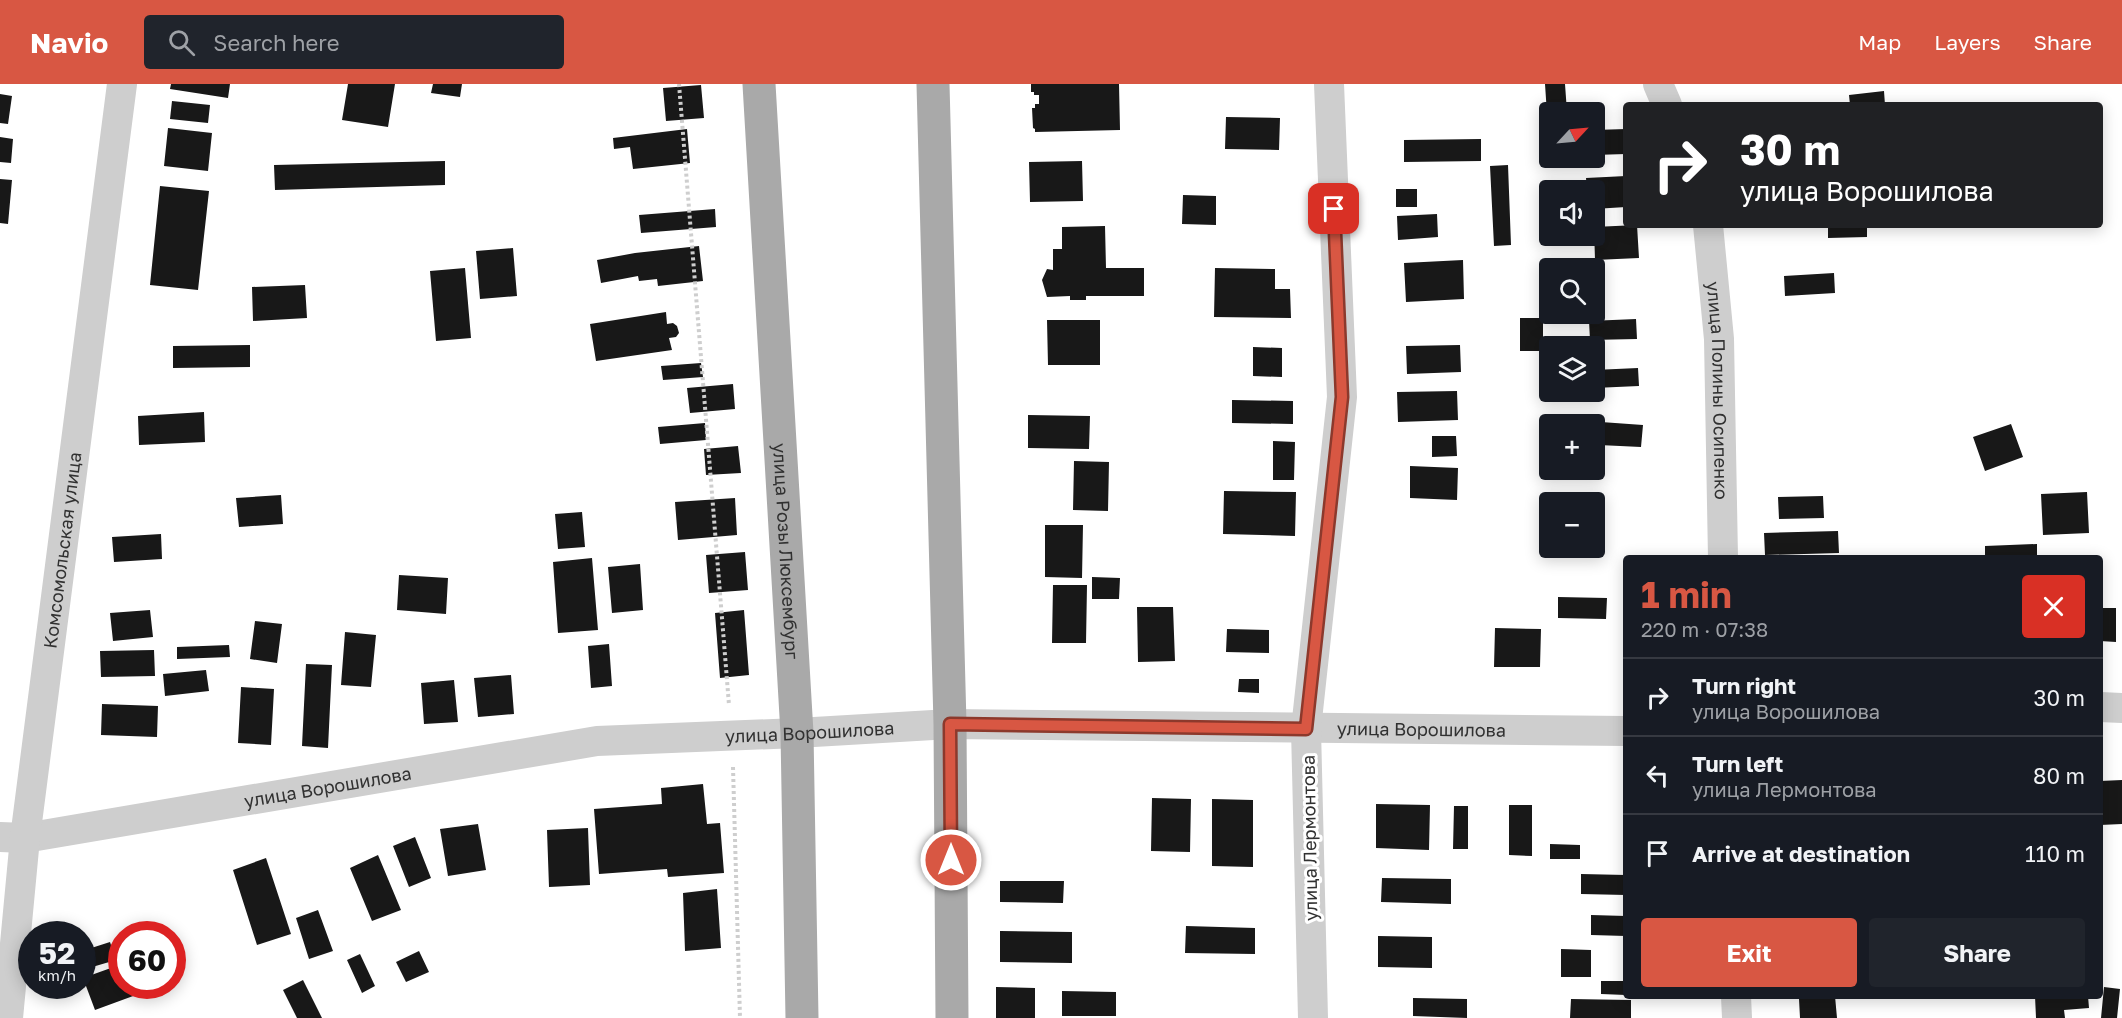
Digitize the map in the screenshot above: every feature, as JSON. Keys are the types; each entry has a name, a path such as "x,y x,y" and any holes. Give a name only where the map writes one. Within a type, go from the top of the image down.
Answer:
{"main road":[{"name":"улица Розы Люксембург","path":"759,84 797,733 802,1018"},
{"path":"933,84 950,724 952,1018"}],"street":[{"name":"Комсомольская улица","path":"8,1018 13,838 122,84"},
{"name":"улица Лермонтова","path":"1313,1018 1306,729 1342,397 1329,84"},
{"path":"1658,84 1666,102"},
{"name":"улица Полины Осипенко","path":"1708,228 1719,339 1723,555"},
{"path":"2103,706 2122,708"},
{"name":"улица Ворошилова","path":"13,838 597,741 950,724 1623,731"},
{"path":"1736,999 1737,1018"}],"path":[{"path":"679,84 732,734 740,1018"}],"building":[{"path":"171,84 230,84 228,98 170,89"},
{"path":"348,84 395,84 388,127 342,120"},
{"path":"433,84 462,84 460,97 431,93"},
{"path":"1031,84 1119,84 1120,130 1035,132 1032,108 1035,108 1035,104 1039,104 1039,95 1031,92"},
{"path":"1545,84 1565,84 1566,102 1546,102"},
{"path":"701,85 704,118 666,121 663,88"},
{"path":"1884,91 1885,102 1850,102 1849,95"},
{"path":"0,94 12,96 8,124 0,123"},
{"path":"172,101 210,105 208,123 170,119"},
{"path":"1226,117 1280,118 1279,150 1225,149"},
{"path":"168,128 212,133 208,171 164,166"},
{"path":"687,129 690,163 633,169 630,147 614,149 613,138"},
{"path":"1623,129 1623,154 1605,155 1605,130"},
{"path":"0,137 13,139 11,163 0,162"},
{"path":"1481,139 1481,161 1404,162 1404,140"},
{"path":"445,161 445,185 275,190 274,165"},
{"path":"1082,161 1083,201 1030,202 1029,162"},
{"path":"1508,165 1511,245 1494,246 1490,166"},
{"path":"1623,176 1623,207 1605,208 1605,180 1586,180 1586,178"},
{"path":"0,179 12,180 8,224 0,223"},
{"path":"160,186 209,191 198,290 150,285"},
{"path":"1396,189 1417,189 1417,207 1396,207"},
{"path":"1183,195 1216,196 1216,225 1182,224"},
{"path":"715,209 716,227 641,233 639,215"},
{"path":"1437,214 1438,237 1398,240 1397,216"},
{"path":"1105,226 1106,268 1144,268 1144,296 1086,296 1086,300 1070,300 1070,296 1047,297 1042,280 1047,269 1053,270 1053,249 1062,249 1062,227"},
{"path":"1605,226 1637,228 1639,258 1595,258 1595,246 1605,246"},
{"path":"1828,228 1867,228 1867,237 1828,238"},
{"path":"699,246 703,281 658,286 657,279 639,281 638,276 601,283 597,260"},
{"path":"513,248 517,296 480,299 476,251"},
{"path":"1463,260 1464,299 1406,302 1404,263"},
{"path":"465,268 471,338 436,341 430,271"},
{"path":"1215,268 1275,269 1275,289 1290,289 1291,318 1214,317"},
{"path":"1834,273 1835,293 1785,296 1784,276"},
{"path":"305,285 307,318 253,321 252,287"},
{"path":"666,312 667,324 673,323 677,326 679,333 676,337 669,338 672,350 596,361 590,324"},
{"path":"1520,318 1539,318 1539,324 1543,324 1543,336 1539,336 1539,351 1520,351"},
{"path":"1636,319 1637,339 1605,340 1605,336 1590,336 1589,324 1605,324 1605,320"},
{"path":"1047,320 1100,320 1100,365 1048,365"},
{"path":"250,345 250,367 173,368 173,346"},
{"path":"1460,345 1461,372 1407,374 1406,346"},
{"path":"1253,347 1282,348 1282,377 1253,376"},
{"path":"701,363 703,377 663,380 661,366"},
{"path":"1638,368 1639,386 1605,388 1605,370"},
{"path":"733,384 735,409 690,413 687,388"},
{"path":"1457,391 1458,420 1398,422 1397,392"},
{"path":"1232,400 1293,401 1293,424 1232,423"},
{"path":"204,412 205,442 139,445 138,416"},
{"path":"1028,415 1090,416 1089,449 1028,448"},
{"path":"1605,422 1643,425 1641,447 1605,445"},
{"path":"705,423 706,440 660,444 658,427"},
{"path":"2011,424 2023,457 1985,471 1973,437"},
{"path":"1432,436 1456,436 1457,456 1432,457"},
{"path":"1273,441 1295,442 1294,480 1273,480"},
{"path":"738,446 741,473 706,475 704,449"},
{"path":"1074,461 1109,462 1108,511 1073,510"},
{"path":"1410,466 1458,468 1457,500 1410,498"},
{"path":"1224,491 1296,492 1295,536 1223,534"},
{"path":"2087,492 2089,533 2043,535 2041,494"},
{"path":"281,495 283,524 239,527 236,498"},
{"path":"1823,496 1824,518 1779,519 1778,497"},
{"path":"735,498 737,535 678,540 675,502"},
{"path":"582,512 585,547 558,549 555,514"},
{"path":"1045,525 1083,525 1082,578 1045,577"},
{"path":"1838,531 1839,553 1765,555 1764,533"},
{"path":"161,534 162,559 114,562 112,537"},
{"path":"2037,544 2037,555 1985,555 1985,546"},
{"path":"745,552 748,590 709,593 706,555"},
{"path":"592,558 598,630 558,633 553,562"},
{"path":"640,564 643,610 612,613 608,567"},
{"path":"399,575 448,578 446,614 397,610"},
{"path":"1092,577 1120,578 1119,599 1092,599"},
{"path":"1053,585 1087,585 1086,643 1052,643"},
{"path":"1558,597 1607,598 1606,619 1558,618"},
{"path":"1137,607 1173,607 1175,661 1138,662"},
{"path":"2103,608 2116,608 2116,642 2103,641"},
{"path":"150,610 153,637 113,641 110,613"},
{"path":"744,610 749,675 720,678 715,613"},
{"path":"255,621 282,624 277,663 250,659"},
{"path":"1495,628 1541,629 1540,667 1494,667"},
{"path":"1227,629 1269,630 1269,653 1226,652"},
{"path":"345,632 376,635 371,687 341,685"},
{"path":"609,644 612,686 591,688 588,646"},
{"path":"229,645 230,657 177,659 177,647"},
{"path":"154,650 155,676 101,677 100,651"},
{"path":"306,664 332,665 328,748 302,746"},
{"path":"206,670 209,691 165,696 163,674"},
{"path":"511,675 514,714 478,717 474,678"},
{"path":"1239,679 1259,679 1259,693 1238,692"},
{"path":"454,680 458,722 424,724 421,683"},
{"path":"241,687 274,689 271,745 238,743"},
{"path":"102,704 158,706 157,737 101,735"},
{"path":"2122,780 2122,824 2103,825 2103,781"},
{"path":"703,784 707,824 720,823 724,873 668,877 667,869 599,874 594,809 662,804 661,788"},
{"path":"1152,798 1191,799 1190,852 1151,851"},
{"path":"1212,799 1253,800 1253,867 1212,866"},
{"path":"1376,804 1430,805 1429,850 1376,848"},
{"path":"1509,805 1532,805 1532,856 1509,855"},
{"path":"1454,806 1468,806 1468,849 1453,849"},
{"path":"478,824 486,870 448,876 440,829"},
{"path":"588,828 590,885 549,887 547,830"},
{"path":"415,837 431,878 409,887 393,846"},
{"path":"1550,844 1580,845 1580,859 1550,859"},
{"path":"378,855 401,910 372,921 350,868"},
{"path":"266,858 291,934 257,945 233,870"},
{"path":"1581,874 1623,875 1623,895 1581,894"},
{"path":"1382,878 1451,879 1451,904 1381,902"},
{"path":"1000,881 1064,881 1063,903 1000,902"},
{"path":"717,889 721,948 685,951 683,893"},
{"path":"318,910 333,951 309,959 296,918"},
{"path":"1591,915 1623,916 1623,936 1591,935"},
{"path":"1186,926 1255,928 1255,954 1185,953"},
{"path":"1000,931 1072,932 1072,963 1000,962"},
{"path":"1378,936 1432,937 1432,968 1378,967"},
{"path":"108,943 108,962 96,966 96,946"},
{"path":"1561,949 1591,950 1591,977 1561,977"},
{"path":"419,951 429,972 406,982 396,962"},
{"path":"360,954 375,986 362,993 347,960"},
{"path":"108,969 108,999 125,999 95,1010 91,999 96,999 96,973"},
{"path":"303,980 322,1018 297,1018 283,990"},
{"path":"1601,981 1623,981 1623,995 1601,994"},
{"path":"996,987 1035,988 1035,1018 996,1018"},
{"path":"2104,987 2120,989 2117,1018 2101,1018"},
{"path":"1062,991 1116,992 1116,1016 1062,1016"},
{"path":"1413,998 1467,999 1467,1018 1413,1016"},
{"path":"1571,999 1631,1000 1631,1018 1570,1018"},
{"path":"1799,999 1835,999 1837,1018 1800,1018"},
{"path":"2035,999 2088,999 2089,1008 2064,1010 2065,1018 2036,1018"}],"route":[{"path":"951,860 950,724 1306,729 1342,397 1334,209"}]}
